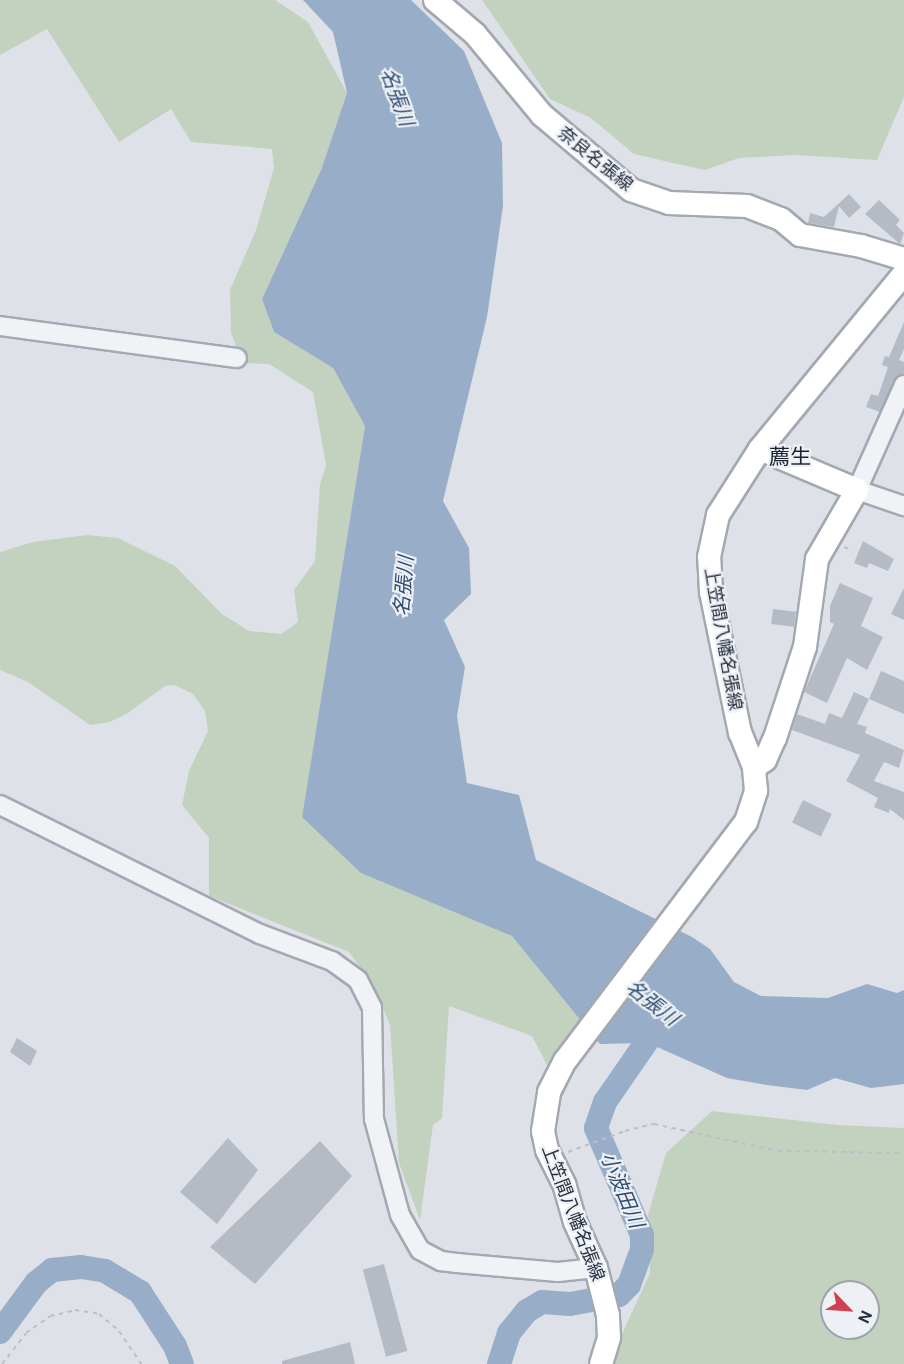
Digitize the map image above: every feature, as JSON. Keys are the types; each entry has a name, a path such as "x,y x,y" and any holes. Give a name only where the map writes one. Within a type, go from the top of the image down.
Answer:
{"main road":[{"name":"奈良名張線","path":"435,0 475,34 542,115 631,190 669,203 747,207 781,219 800,235 861,246 904,259"},
{"name":"上笠間八幡名張線","path":"601,1364 609,1337 608,1315 598,1274 575,1222 561,1176 547,1150 543,1131 549,1092 565,1061 746,822 756,791 754,767 740,733 711,592 708,557 718,515 760,449 904,274"},
{"path":"754,767 765,760 775,738 805,647 817,558 857,490 760,449"}],"street":[{"path":"0,326 237,358"},
{"path":"904,385 857,490 904,506"},
{"path":"0,805 260,934 332,961 358,980 369,996 373,1016 374,1119 402,1221 420,1250 436,1259 457,1263 598,1274"}],"path":[{"path":"583,1146 625,1131 654,1124 778,1151 904,1153"},
{"path":"2,1364 26,1333 50,1316 75,1310 99,1314 118,1331 141,1364"}],"green space":[{"path":"0,0 275,0 308,22 347,93 321,170 262,299 274,332 333,368 365,426 302,817 512,936 582,1020 549,1069 532,1036 449,1006 442,1118 433,1125 420,1220 399,1163 390,1025 373,985 349,952 209,896 209,838 182,805 189,771 208,731 205,711 193,694 175,685 165,686 128,713 110,722 90,725 28,682 0,670 0,552 33,542 87,535 118,538 175,566 222,614 249,631 281,634 298,622 294,590 315,561 320,484 326,465 313,392 269,364 243,363 231,333 230,290 256,230 274,168 272,149 191,142 171,109 119,142 47,29 0,55"},
{"path":"482,0 904,0 904,97 877,160 795,155 739,158 705,170 673,163 634,154 591,118 550,99"},
{"path":"712,1111 838,1125 904,1128 904,1364 608,1364 650,1273 648,1215 666,1153"}],"water":[{"name":"名張川","path":"303,0 411,0 464,51 502,143 503,206 487,317 443,501 469,548 471,594 444,620 465,667 457,716 467,783 519,795 536,860 692,937 710,949 734,982 761,996 828,998 867,984 897,993 904,990 904,1084 871,1088 835,1078 807,1090 767,1085 727,1078 648,1043 600,1044 512,936 361,873 302,817 365,426 333,368 274,332 262,299 321,170 347,93 333,32"}],"building":[{"path":"849,194 861,207 849,218 839,206 834,227 808,223 810,213 824,217"},
{"path":"879,200 900,220 896,225 904,233 900,244 865,214"},
{"path":"904,322 904,349 899,360 904,362 904,374 894,380 880,412 866,407 871,394 878,396 888,367 882,365 885,356 889,357"},
{"path":"863,541 894,559 888,571 869,563 867,568 854,563"},
{"path":"840,583 873,598 861,626 883,637 867,670 847,658 827,703 804,692 834,624 830,622 830,606"},
{"path":"904,588 904,620 891,614"},
{"path":"773,609 796,612 794,627 771,624"},
{"path":"881,671 904,681 904,714 869,699"},
{"path":"854,692 869,699 857,724 867,727 865,733 904,750 899,768 884,762 874,781 904,792 904,820 890,809 889,813 874,807 878,798 846,781 860,755 792,730 797,714 825,724 829,713 842,718"},
{"path":"803,800 832,814 821,836 792,822"},
{"path":"17,1038 37,1051 30,1066 10,1052"},
{"path":"228,1138 258,1170 217,1224 180,1192"},
{"path":"320,1141 352,1176 255,1284 210,1247"},
{"path":"384,1264 407,1351 386,1357 363,1270"},
{"path":"350,1342 355,1364 282,1364 282,1361"}],"waterway":[{"name":"小波田川","path":"499,1364 509,1333 527,1311 542,1302 570,1304 619,1295 629,1285 642,1249 642,1235 596,1128 605,1102 663,1018"},
{"name":"小波田川","path":"0,1332 36,1283 52,1270 81,1267 105,1271 140,1292 175,1346 182,1364"}],"district":[{"name":"薦生","path":"790,457"}]}
